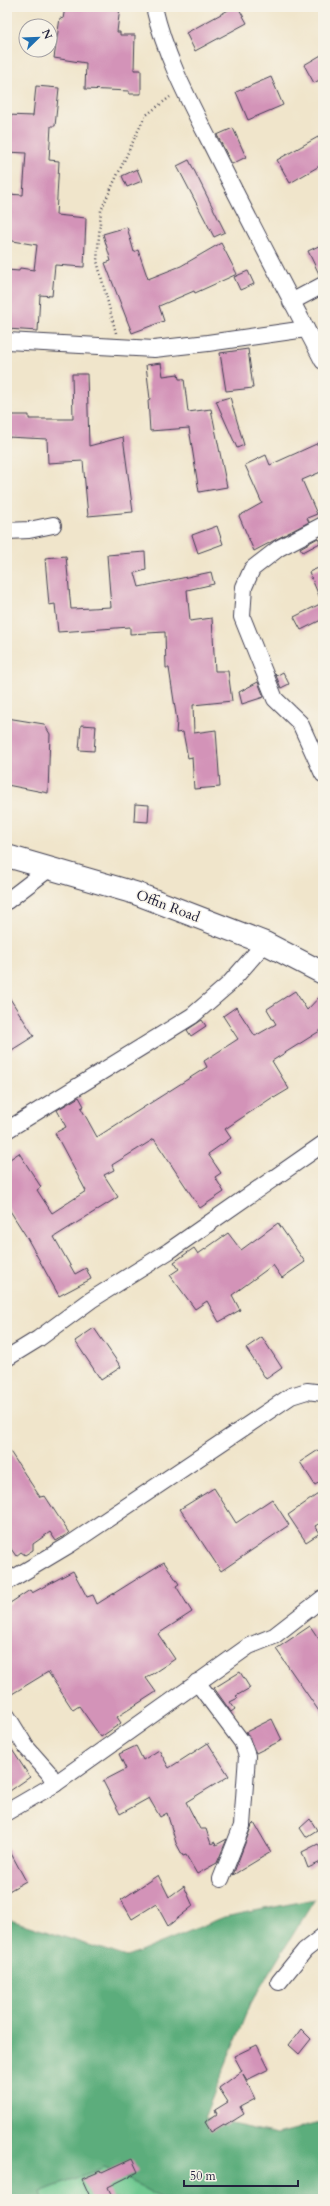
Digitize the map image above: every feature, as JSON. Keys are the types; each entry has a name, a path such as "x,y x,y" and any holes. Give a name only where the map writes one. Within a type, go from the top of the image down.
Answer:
{"street":[{"path":"154,7 161,36 183,88 291,302 323,361"},
{"path":"291,302 323,285"},
{"path":"7,341 162,348 306,329"},
{"path":"323,524 279,548 252,569 244,587 242,617 275,699 300,723 323,774"},
{"path":"7,531 29,530 53,525"},
{"name":"Offin Road","path":"7,856 135,893 265,943 323,972"},
{"path":"7,901 50,868"},
{"path":"7,1130 192,1016 229,984 265,943"},
{"path":"7,1358 38,1339 91,1300 189,1237 323,1144"},
{"path":"7,1582 69,1545 291,1396 307,1391 323,1393"},
{"path":"7,1812 55,1784 248,1646 274,1636 323,1598"},
{"path":"197,1682 242,1742 247,1756 242,1826 221,1879"},
{"path":"7,1716 26,1746 45,1768 55,1784"},
{"path":"279,1982 305,1950 323,1936"}],"path":[{"path":"120,347 97,261 101,210 145,116 183,88"}],"green space":[{"path":"315,1899 250,2004 204,2118 277,2134 323,2122 323,2199 163,2199 105,2167 40,2192 42,2199 7,2199 7,1919 127,1957 224,1917"},
{"path":"105,2167 163,2199 42,2199 40,2192"}],"building":[{"path":"65,7 120,7 117,32 120,32 120,35 135,35 134,70 141,70 141,94 129,94 129,91 85,89 86,63 54,58 58,58 58,31 60,18 63,19"},
{"path":"234,7 238,7 247,23 195,51 186,33"},
{"path":"323,54 323,78 314,83 304,65"},
{"path":"271,77 283,105 248,120 236,92"},
{"path":"36,86 59,88 55,126 51,126 49,160 59,161 56,215 86,218 84,267 55,265 52,296 40,295 38,331 7,329 7,270 19,271 20,268 34,270 37,245 7,240 10,211 7,211 7,194 23,195 26,153 7,152 7,115 33,116"},
{"path":"233,128 246,157 232,164 217,135"},
{"path":"318,137 323,146 323,164 290,183 277,160"},
{"path":"189,160 225,232 214,237 177,166"},
{"path":"137,169 142,181 127,187 122,176"},
{"path":"127,227 134,252 138,250 148,279 181,266 221,243 237,274 195,293 194,291 159,306 164,321 132,333 105,263 111,261 103,234"},
{"path":"323,244 323,276 320,276 308,251"},
{"path":"248,271 254,284 240,290 234,277"},
{"path":"248,349 253,388 226,391 220,353"},
{"path":"161,363 163,376 178,374 179,379 184,379 188,412 211,409 227,487 199,492 189,428 150,431 148,400 150,399 146,365"},
{"path":"72,374 87,374 89,446 123,437 133,512 88,516 83,461 48,463 47,439 7,437 7,415 29,415 29,419 73,419"},
{"path":"230,397 244,445 237,448 216,401"},
{"path":"323,441 323,471 302,480 317,514 307,518 309,522 254,551 239,516 262,503 245,465 266,455 270,465"},
{"path":"217,526 223,544 198,553 192,535"},
{"path":"318,538 320,543 303,552 300,548"},
{"path":"145,552 146,570 135,573 139,587 211,572 214,584 187,590 190,621 212,618 215,671 228,671 232,701 193,705 194,733 216,730 220,787 194,789 192,757 188,758 183,732 176,733 177,721 169,668 166,668 165,632 130,634 130,627 58,632 55,604 49,605 45,558 66,556 71,609 111,607 107,555"},
{"path":"323,566 323,619 301,630 294,617 322,603 309,572"},
{"path":"283,672 289,684 281,688 276,676"},
{"path":"258,682 264,697 242,704 239,692"},
{"path":"7,718 44,724 50,734 48,793 7,785"},
{"path":"81,725 96,726 94,751 79,750"},
{"path":"135,804 149,805 148,822 134,821"},
{"path":"295,991 307,1010 323,993 323,1029 272,1061 289,1089 274,1098 273,1097 225,1129 231,1138 208,1154 221,1173 215,1177 224,1192 200,1208 154,1139 112,1165 114,1170 104,1175 118,1197 54,1237 75,1274 86,1268 91,1279 59,1296 26,1236 7,1206 7,1161 19,1153 41,1187 37,1190 52,1213 86,1191 55,1133 66,1127 57,1110 79,1097 84,1106 81,1108 97,1137 207,1067 204,1061 238,1039 223,1016 236,1007 255,1036 276,1024 267,1009"},
{"path":"7,994 34,1036 7,1053"},
{"path":"202,1020 206,1026 191,1036 187,1030"},
{"path":"278,1223 305,1262 282,1278 273,1265 232,1295 240,1310 219,1322 207,1301 195,1309 170,1275 179,1269 174,1262 194,1248 198,1254 228,1233 241,1250"},
{"path":"94,1328 121,1367 101,1380 75,1341"},
{"path":"262,1337 282,1368 266,1379 246,1348"},
{"path":"7,1447 40,1497 45,1496 69,1533 56,1541 50,1532 33,1544 33,1550 25,1555 21,1552 16,1556 7,1543"},
{"path":"323,1447 323,1480 315,1485 300,1462"},
{"path":"214,1488 236,1523 272,1499 289,1525 221,1571 180,1509"},
{"path":"318,1494 323,1502 323,1521 315,1526 320,1533 306,1542 288,1515"},
{"path":"164,1562 179,1584 176,1586 192,1612 158,1634 175,1659 146,1678 156,1692 117,1717 121,1723 101,1737 79,1706 73,1710 48,1672 7,1697 7,1605 30,1590 32,1593 73,1571 87,1597 93,1595 97,1604"},
{"path":"310,1626 323,1645 323,1717 276,1649"},
{"path":"240,1672 250,1688 236,1696 238,1698 230,1702 235,1709 231,1712 214,1688"},
{"path":"272,1719 282,1740 256,1753 246,1732"},
{"path":"7,1742 30,1777 7,1793"},
{"path":"208,1743 229,1776 186,1802 200,1829 206,1829 211,1844 215,1842 216,1845 227,1839 217,1863 197,1874 186,1855 183,1856 176,1843 167,1813 160,1817 149,1798 120,1814 103,1781 126,1769 119,1754 136,1746 143,1760 159,1750 169,1768"},
{"path":"310,1819 317,1830 306,1837 300,1828"},
{"path":"254,1823 271,1852 233,1875 252,1825"},
{"path":"318,1844 323,1854 323,1861 308,1868 302,1852"},
{"path":"7,1846 26,1881 7,1892"},
{"path":"158,1875 169,1897 184,1886 193,1906 168,1926 156,1904 132,1919 121,1900"},
{"path":"301,2029 311,2039 299,2054 289,2045"},
{"path":"257,2045 269,2069 247,2080 243,2074 255,2099 240,2107 244,2114 225,2126 224,2124 211,2132 205,2122 217,2114 215,2110 228,2102 219,2088 242,2071 234,2056"},
{"path":"132,2159 138,2172 108,2187 113,2199 91,2199 82,2179 101,2171 102,2173"}]}
